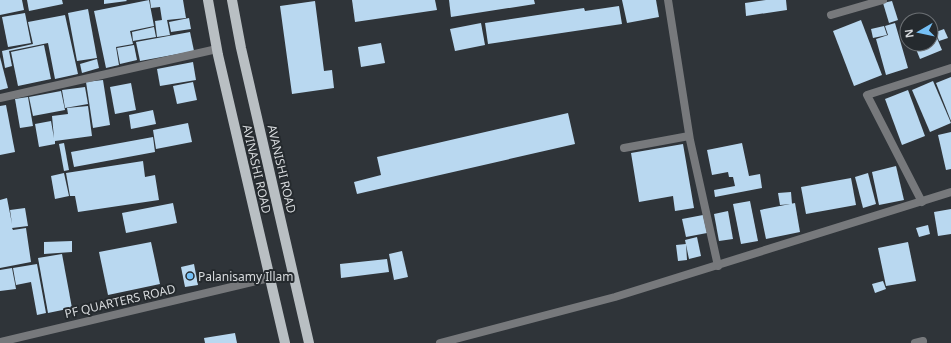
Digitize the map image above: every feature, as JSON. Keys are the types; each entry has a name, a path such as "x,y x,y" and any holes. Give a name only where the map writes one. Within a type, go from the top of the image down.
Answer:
{"main road":[{"name":"AVINASHI ROAD","path":"208,0 217,49 285,343"},
{"name":"AVANISHI ROAD","path":"232,0 242,55 309,343"}],"street":[{"path":"668,0 689,136 718,266"},
{"path":"831,15 882,0"},
{"path":"0,98 217,49"},
{"path":"922,202 867,95 951,68"},
{"path":"624,148 689,136"},
{"path":"440,343 615,296 718,266 951,192"},
{"name":"PF QUARTERS ROAD","path":"0,342 269,278"}],"building":[{"path":"0,0 22,0 24,10 0,15"},
{"path":"27,0 62,0 63,4 29,11"},
{"path":"104,0 126,0 127,1 104,4"},
{"path":"149,0 154,26 130,31 133,44 116,47 119,65 106,68 94,11"},
{"path":"150,0 183,0 186,18 167,20 170,35 157,37 155,21 162,20 160,7 151,8"},
{"path":"352,0 435,0 437,10 355,22"},
{"path":"449,0 534,0 535,4 451,17"},
{"path":"622,0 656,0 659,17 627,23"},
{"path":"766,0 786,0 787,10 746,16 745,3"},
{"path":"315,1 324,71 332,70 334,88 292,94 280,6"},
{"path":"892,1 898,20 889,23 883,3"},
{"path":"619,6 622,24 488,44 485,23 584,8 585,11"},
{"path":"88,9 97,58 77,61 68,13"},
{"path":"25,13 31,43 8,47 2,17"},
{"path":"65,15 78,74 55,79 48,43 9,51 12,66 5,68 2,51 33,44 28,22"},
{"path":"189,18 191,29 171,32 169,22"},
{"path":"861,20 882,75 854,86 833,31"},
{"path":"481,23 485,45 455,51 450,29"},
{"path":"895,23 899,37 899,52 903,52 908,68 886,75 876,39 888,35 885,26"},
{"path":"884,26 887,35 873,38 871,29"},
{"path":"154,27 156,37 133,41 132,32"},
{"path":"944,29 948,38 939,41 939,31"},
{"path":"190,32 194,51 140,61 136,42"},
{"path":"381,43 385,63 361,67 358,47"},
{"path":"939,43 942,50 939,51"},
{"path":"44,45 51,79 18,86 11,52"},
{"path":"134,45 137,60 120,64 117,48"},
{"path":"917,52 937,52 920,59"},
{"path":"0,57 8,88 0,90"},
{"path":"97,59 99,68 82,73 80,64"},
{"path":"193,62 196,80 160,86 157,69"},
{"path":"951,77 951,121 936,83"},
{"path":"103,80 110,125 93,128 86,82"},
{"path":"933,81 951,123 930,132 912,90"},
{"path":"193,82 197,100 177,104 173,86"},
{"path":"131,83 136,110 115,114 110,87"},
{"path":"85,87 88,104 65,108 62,90"},
{"path":"908,90 925,136 902,145 885,99"},
{"path":"61,91 65,110 33,116 29,97"},
{"path":"28,97 33,126 20,128 15,99"},
{"path":"6,105 15,152 0,155 0,106"},
{"path":"88,106 92,136 55,141 55,144 39,147 35,124 51,121 54,138 52,116 68,114 67,108"},
{"path":"153,110 156,124 131,129 129,115"},
{"path":"568,113 575,144 357,194 354,182 381,175 377,157"},
{"path":"188,123 192,142 156,149 153,130"},
{"path":"951,132 951,169 946,170 938,135"},
{"path":"153,137 155,152 74,167 71,152"},
{"path":"64,143 69,170 64,171 59,144"},
{"path":"742,143 749,176 760,174 762,188 715,197 714,190 735,186 733,177 729,177 728,172 712,175 707,150"},
{"path":"683,144 694,208 675,211 673,196 639,202 631,153"},
{"path":"143,161 145,177 155,175 159,200 78,212 75,196 70,196 66,173"},
{"path":"896,166 904,200 879,205 872,172"},
{"path":"64,173 69,196 55,199 51,176"},
{"path":"868,173 876,204 863,208 855,177"},
{"path":"851,178 856,205 806,214 801,187"},
{"path":"791,192 792,204 780,205 778,193"},
{"path":"7,198 12,224 10,210 25,208 28,226 12,228 13,230 26,228 31,262 0,268 0,200"},
{"path":"750,201 758,241 741,244 733,204"},
{"path":"173,203 177,223 126,233 122,213"},
{"path":"795,203 800,232 766,239 760,210"},
{"path":"951,209 951,234 938,236 934,212"},
{"path":"728,211 733,239 719,241 714,214"},
{"path":"703,215 707,233 686,237 682,219"},
{"path":"928,225 930,234 919,237 916,228"},
{"path":"697,237 701,256 689,259 685,240"},
{"path":"72,241 72,252 44,254 44,242"},
{"path":"151,242 160,284 108,295 99,252"},
{"path":"908,242 916,281 886,286 878,248"},
{"path":"686,244 687,260 678,261 676,245"},
{"path":"402,251 408,277 394,280 389,254"},
{"path":"62,254 72,308 48,313 38,258"},
{"path":"387,259 389,272 341,278 340,264"},
{"path":"37,264 46,313 37,315 31,282 16,285 13,268"},
{"name":"Palanisamy Illam","path":"194,264 198,285 185,287 181,267"},
{"path":"12,268 16,289 0,291 0,270"},
{"path":"883,281 886,289 875,293 872,284"},
{"path":"235,333 237,343 205,343 204,338"}],"place":[{"name":"Palanisamy Illam","path":"190,276"}]}
